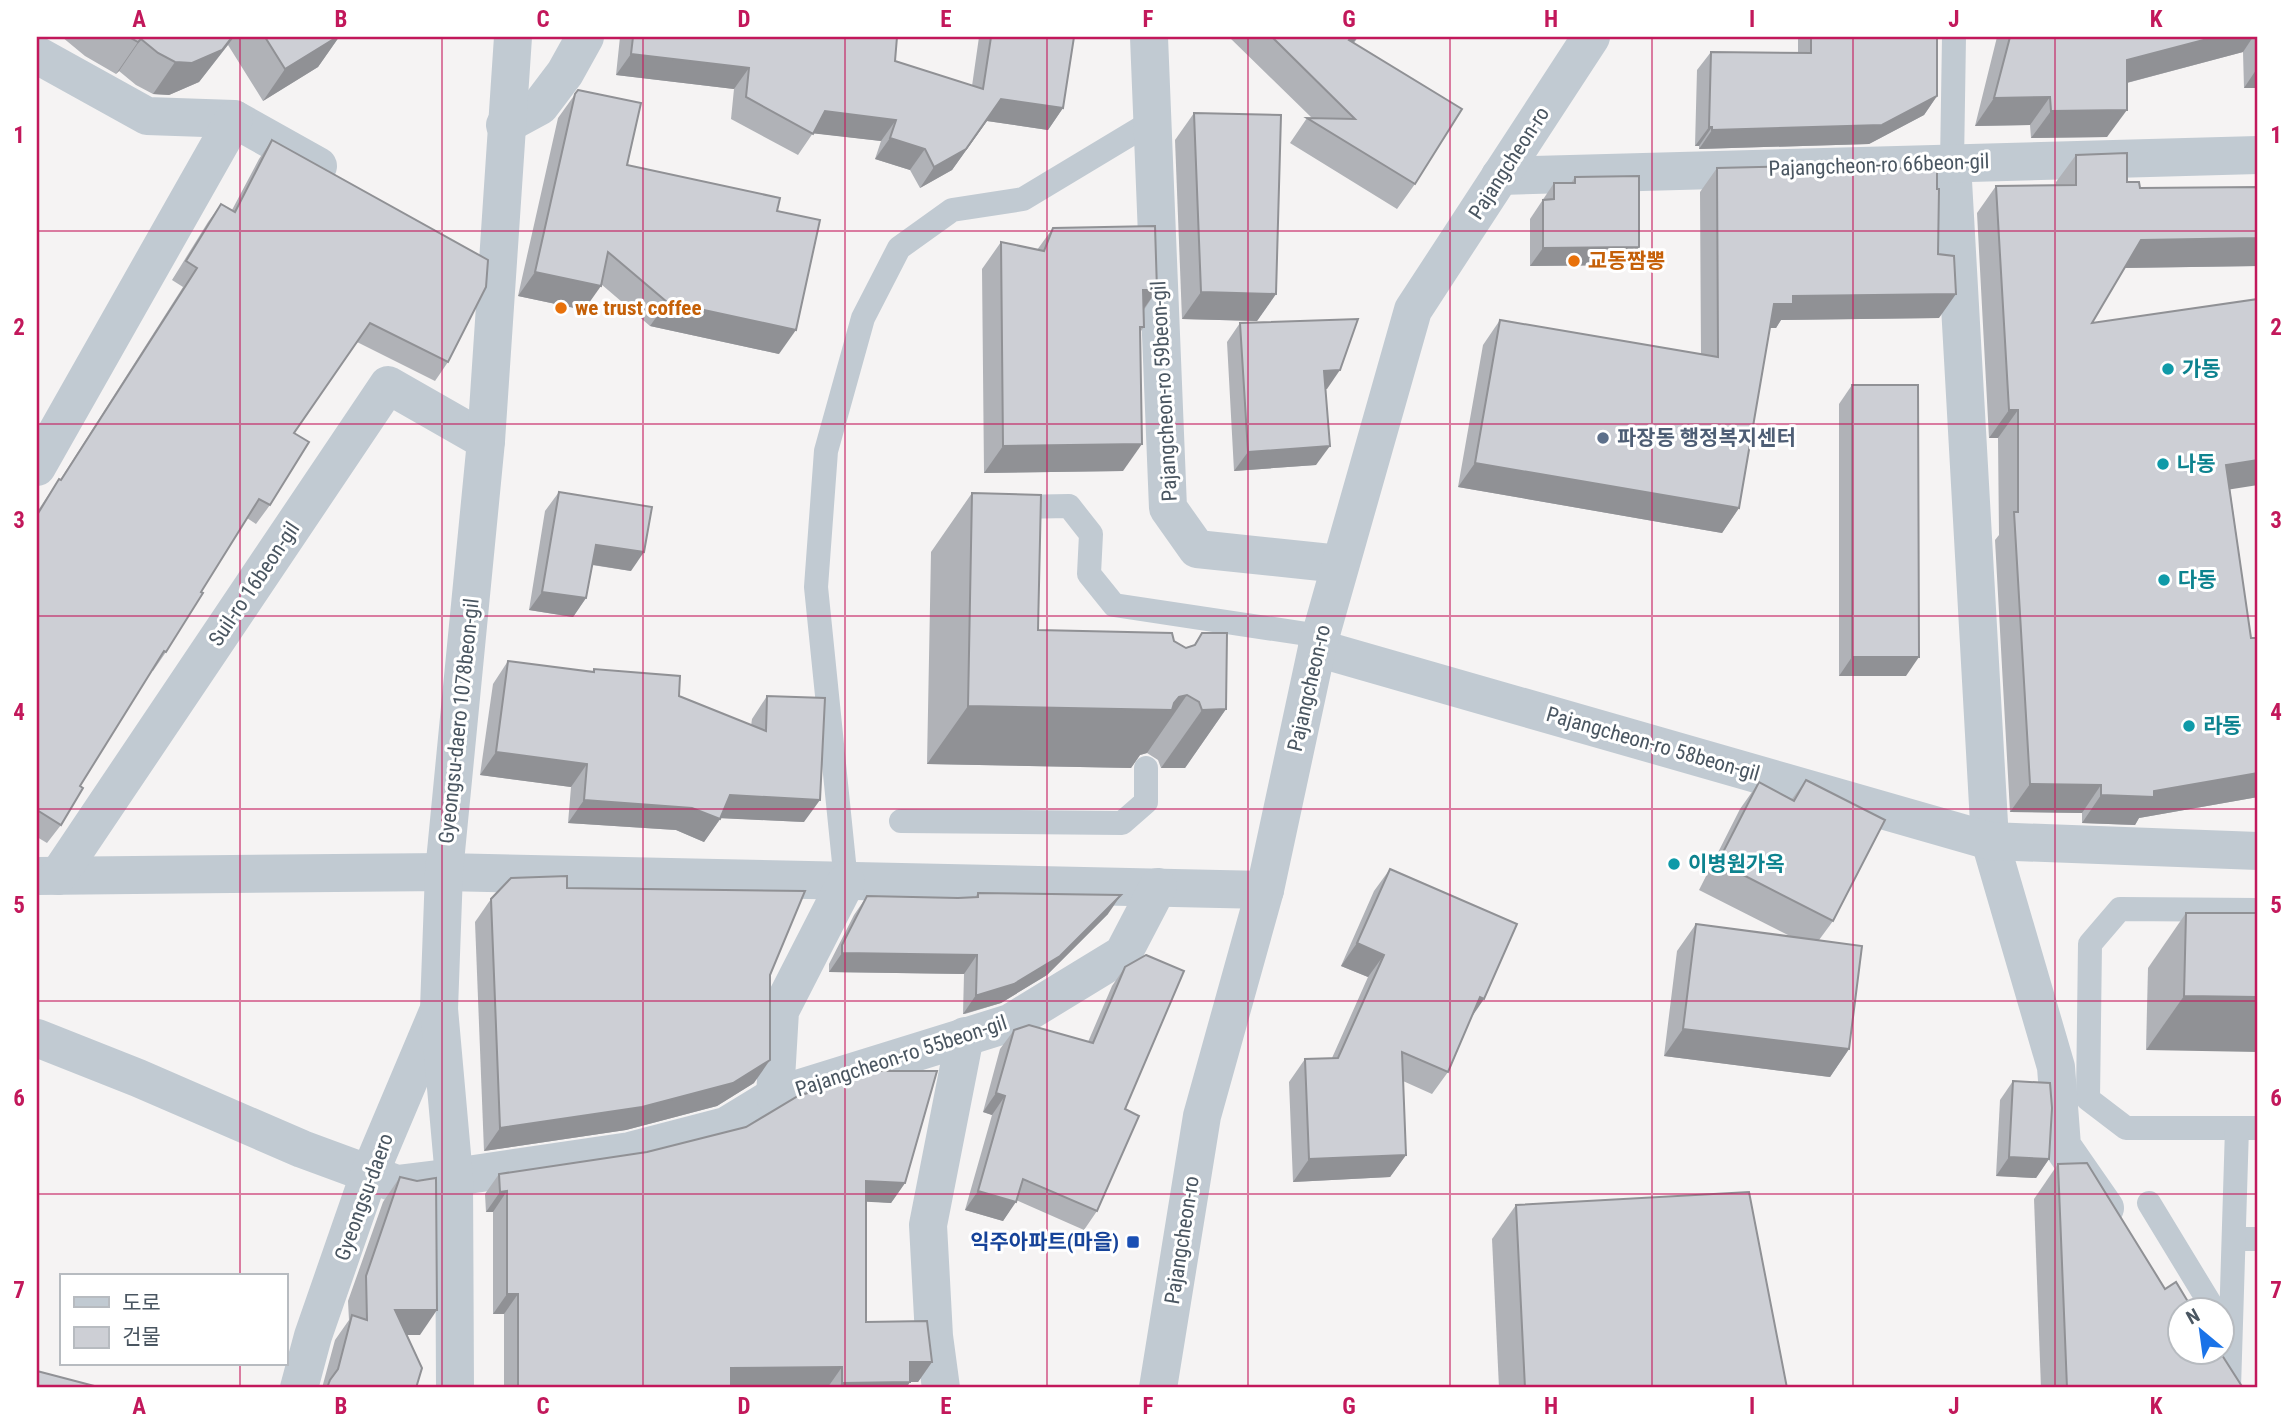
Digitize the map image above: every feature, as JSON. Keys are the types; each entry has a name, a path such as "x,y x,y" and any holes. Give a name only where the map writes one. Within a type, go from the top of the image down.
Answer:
{"street":[{"path":"52,37 37,54 147,116 234,119 354,186"},
{"name":"Gyeongsu-daero 1078beon-gil","path":"455,1388 454,1177 439,1009 444,872 486,441 505,125 513,37"},
{"path":"505,125 540,106 565,73 585,37"},
{"name":"Pajangcheon-ro 59beon-gil","path":"1149,37 1168,508 1197,549 1340,564"},
{"name":"Pajangcheon-ro","path":"1157,1388 1202,1116 1265,890 1319,642 1413,310 1591,37"},
{"path":"37,467 234,119"},
{"name":"Pajangcheon-ro 66beon-gil","path":"1500,176 2258,155"},
{"path":"1952,163 1990,841 2056,1067 2062,1146 2125,1237"},
{"path":"461,246 497,265"},
{"name":"Suil-ro 16beon-gil","path":"47,876 388,385 486,441"},
{"name":"Pajangcheon-ro 58beon-gil","path":"1319,642 1990,841 2258,850"},
{"path":"444,872 1265,890"},
{"name":"Suil-ro 16beon-gil","path":"47,876 444,872"},
{"name":"Pajangcheon-ro 55beon-gil","path":"846,882 780,1011 775,1096 1010,1023 1124,954 1158,887"},
{"name":"Gyeongsu-daero","path":"299,1388 313,1336 369,1175 439,1009"},
{"path":"941,1388 934,1336 928,1225 965,1036"},
{"path":"37,1038 369,1175 397,1184 629,1151 726,1126 775,1096"},
{"path":"2225,1366 2229,1388"}],"lane":[{"path":"1952,163 1954,37"},
{"path":"846,882 816,587 826,451 863,318 899,248 952,211 1023,199 1151,122"},
{"path":"990,507 1069,506 1091,534 1089,574 1114,605 1319,642"},
{"path":"1146,610 1146,637"},
{"path":"901,821 1122,823 1146,802 1146,768"},
{"path":"2230,1296 2246,1239 2248,1128 2126,1128 2088,1099 2090,944 2120,909 2258,910"},
{"path":"2150,1203 2206,1296"}],"building":[{"path":"129,37 232,37 222,50 192,63 175,62 141,39 138,42"},
{"path":"265,37 337,37 285,69"},
{"path":"633,37 897,37 895,61 983,89 991,37 1074,37 1063,108 1001,99 966,149 934,167 925,149 890,138 896,120 825,111 813,134 746,97 749,68 631,54"},
{"path":"1272,37 1352,37 1349,40 1462,109 1415,184 1307,118 1355,119"},
{"path":"1811,37 1937,37 1937,96 1882,125 1712,130 1712,127 1709,127 1711,52 1811,53"},
{"path":"2010,37 2215,37 2127,60 2127,110 2051,111 2050,97 1994,98"},
{"path":"578,90 641,103 627,165 780,198 777,211 820,220 796,330 667,302 608,252 601,286 535,272"},
{"path":"1194,113 1281,115 1276,294 1201,292"},
{"path":"272,140 488,260 486,287 448,362 370,323 294,433 309,442 270,505 259,499 201,592 203,593 80,786 83,788 61,825 37,810 37,515 197,268 186,261 221,204 235,212"},
{"path":"2127,153 2127,182 2139,182 2140,188 2258,187 2258,238 2141,240 2092,323 2258,299 2258,460 2226,465 2251,638 2258,638 2258,773 2154,791 2154,797 2101,795 2101,785 2030,784 2014,512 2018,512 2018,410 2009,410 1996,186 2076,185 2076,155"},
{"path":"1797,166 1790,169 1937,168 1938,254 1954,256 1956,294 1793,296 1793,304 1774,304 1739,508 1475,463 1500,320 1718,357 1717,168"},
{"path":"1639,176 1639,247 1543,248 1543,200 1554,199 1554,183 1575,183 1575,177"},
{"path":"1155,226 1157,290 1143,290 1144,327 1140,327 1142,444 1003,446 1001,242 1044,251 1053,228"},
{"path":"1358,319 1340,370 1324,371 1330,446 1248,452 1240,323"},
{"path":"1852,385 1918,385 1919,657 1852,657"},
{"path":"559,492 652,507 644,552 596,545 586,598 542,592"},
{"path":"972,493 1041,495 1038,630 1172,633 1174,641 1186,648 1195,645 1202,633 1227,633 1226,709 1202,710 1199,702 1187,695 1179,697 1172,710 968,706"},
{"path":"508,661 594,672 594,669 680,676 679,696 766,731 767,696 825,698 820,800 730,795 720,819 692,808 584,800 587,764 496,752"},
{"path":"1806,780 1885,820 1833,921 1718,862 1759,782 1794,801"},
{"path":"1390,869 1517,924 1484,999 1480,997 1448,1072 1402,1052 1406,1155 1309,1159 1305,1059 1338,1058 1384,955 1357,943"},
{"path":"567,876 567,888 805,891 770,975 770,1060 733,1083 642,1107 500,1128 491,899 511,878"},
{"path":"978,893 1121,895 1060,956 1014,984 978,995 977,955 842,953 842,945 867,896 958,898 978,897"},
{"path":"2186,913 2258,913 2258,997 2184,996"},
{"path":"1696,924 1862,946 1849,1049 1683,1029"},
{"path":"1146,955 1184,971 1125,1109 1139,1116 1097,1211 1023,1179 1016,1202 978,1191 1005,1096 996,1093 1014,1030 1029,1025 1093,1043 1125,967"},
{"path":"879,1071 937,1071 905,1183 866,1181 866,1322 927,1321 932,1362 910,1362 910,1382 842,1383 842,1367 731,1368 731,1388 518,1388 518,1294 507,1294 507,1191 500,1192 499,1174 647,1152 746,1127 798,1096"},
{"path":"2013,1081 2050,1083 2052,1108 2049,1159 2009,1157"},
{"path":"2087,1163 2165,1289 2176,1282 2184,1296 2166,1296 2166,1366 2229,1366 2243,1388 2067,1388 2058,1164"},
{"path":"400,1177 417,1181 436,1178 437,1310 395,1310 422,1368 416,1388 327,1388 338,1369 352,1315 367,1320 366,1276"},
{"path":"1749,1192 1787,1388 1525,1388 1516,1205"},
{"path":"37,1371 102,1388 37,1388"}],"place":[{"name":"교동짬뽕","path":"1574,261"},
{"name":"we trust coffee","path":"561,308"},
{"name":"가동","path":"2168,369"},
{"name":"파장동 행정복지센터","path":"1603,438"},
{"name":"나동","path":"2163,464"},
{"name":"다동","path":"2164,580"},
{"name":"라동","path":"2189,726"},
{"name":"이병원가옥","path":"1674,864"},
{"name":"익주아파트(마을)","path":"1133,1242"}]}
